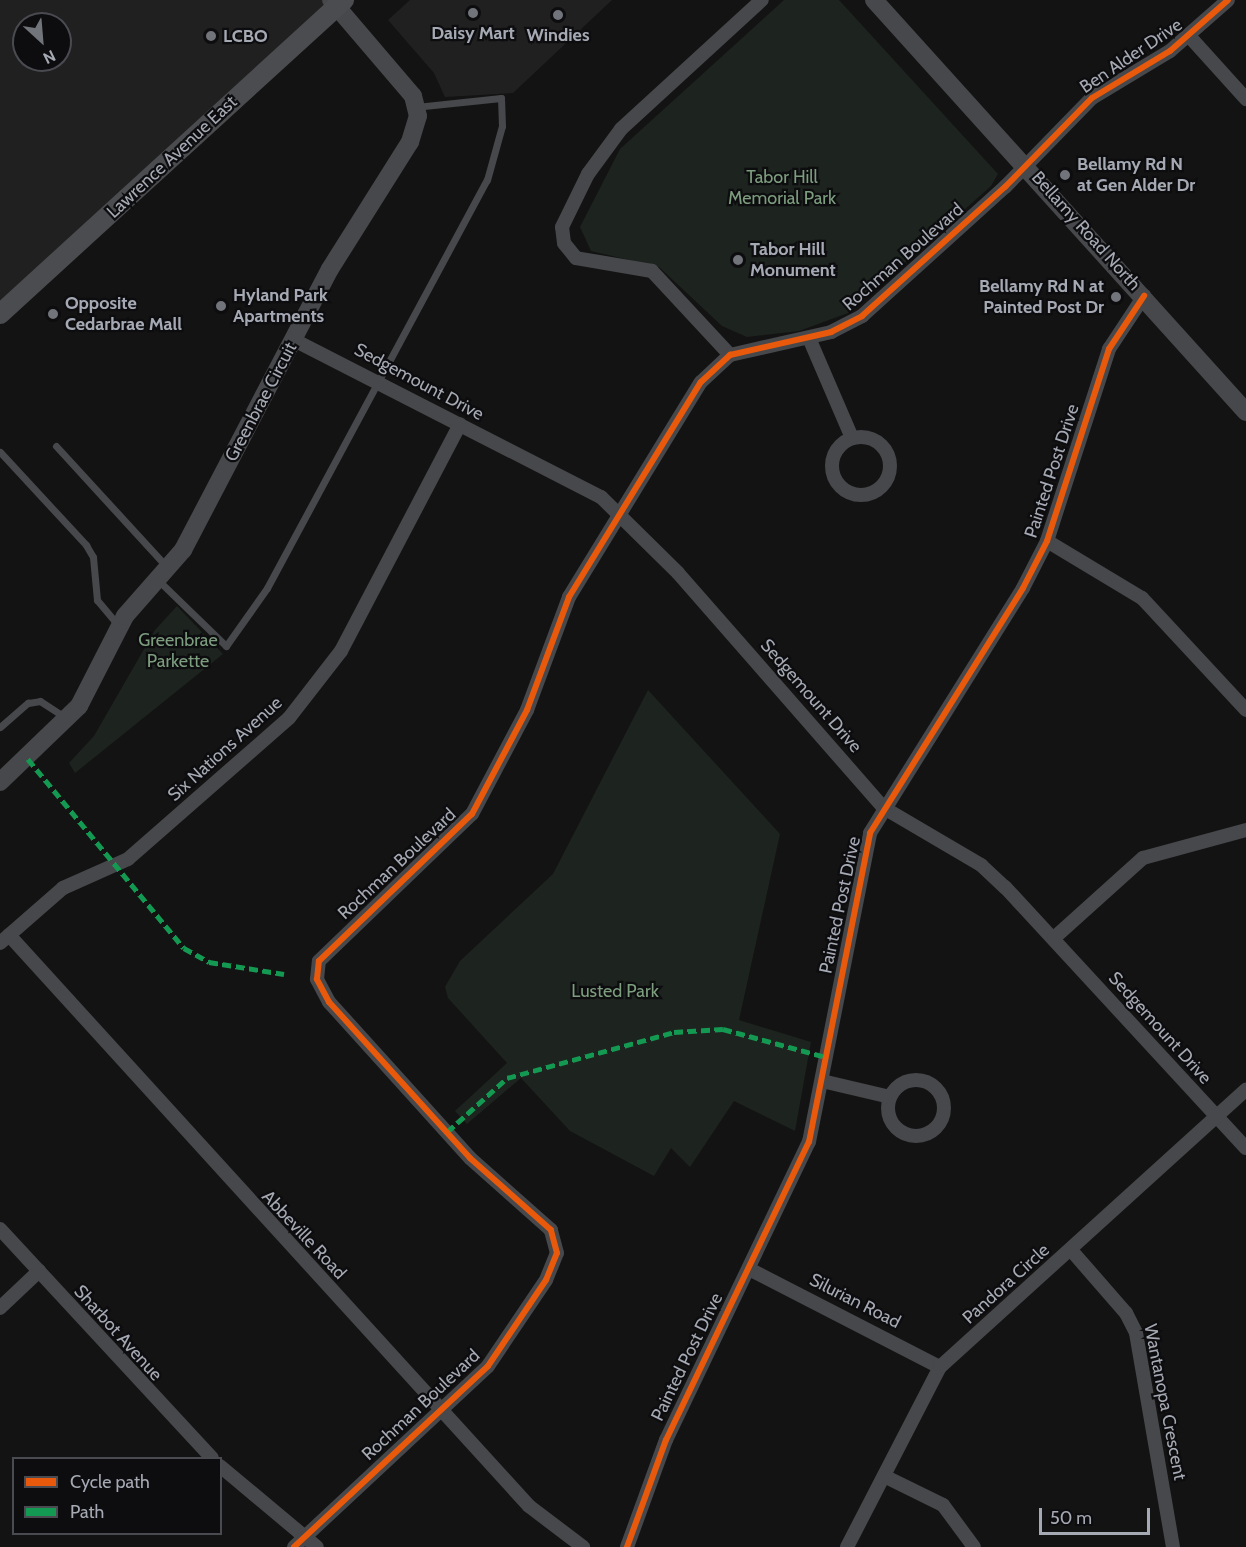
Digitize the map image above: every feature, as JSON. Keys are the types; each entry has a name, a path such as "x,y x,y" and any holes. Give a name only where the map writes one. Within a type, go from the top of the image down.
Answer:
{"main road":[{"name":"Lawrence Avenue East","path":"0,315 337,2"}],"street":[{"path":"730,355 652,271 576,258 564,243 562,227 588,174 621,129 762,0"},
{"name":"Bellamy Road North","path":"874,0 1025,163 1246,412"},
{"name":"Ben Alder Drive","path":"1025,163 1106,87 1190,37 1228,0"},
{"path":"337,2 399,76 416,107"},
{"path":"1190,37 1246,99"},
{"name":"Greenbrae Circuit","path":"0,782 68,718 90,688 120,626 164,576 357,222 410,141 416,107"},
{"name":"Rochman Boulevard","path":"294,1547 302,1534 441,1411 497,1354 554,1266 556,1246 544,1224 470,1158 329,1002 318,984 317,967 336,941 472,814 527,710 569,597 617,516 638,491 690,394 730,355 809,338 862,316 1025,163"},
{"name":"Painted Post Drive","path":"627,1547 666,1440 751,1270 809,1143 853,902 870,833 1008,615 1047,541 1106,357 1144,296"},
{"path":"809,338 852,438"},
{"name":"Sedgemount Drive","path":"294,340 377,380 601,497 617,516 686,582 884,808 981,865 1054,938 1246,1149"},
{"name":"Six Nations Avenue","path":"5,939 63,888 128,859 289,718 345,643 460,424"},
{"path":"852,438 879,443 888,454 886,482 863,496 849,493 832,472 832,457 852,438"},
{"path":"1047,541 1142,598 1246,710"},
{"path":"1054,938 1143,858 1246,830"},
{"name":"Abbeville Road","path":"5,939 542,1520 583,1547"},
{"path":"910,1080 926,1081 940,1091 944,1116 935,1130 920,1137 904,1135 891,1123 890,1097 910,1080"},
{"path":"822,1081 890,1097"},
{"name":"Pandora Circle","path":"847,1547 940,1367 1246,1090"},
{"name":"Sharbot Avenue","path":"0,1229 211,1457"},
{"name":"Wantanopa Crescent","path":"1071,1250 1126,1313 1136,1333 1173,1547"},
{"name":"Silurian Road","path":"751,1270 940,1367"},
{"path":"0,1308 39,1271"},
{"path":"222,1468 317,1547"},
{"path":"884,1476 943,1505 974,1547"}],"lane":[{"path":"56,446 164,576 226,645 267,588 377,380 487,180 502,126 501,98 416,107"},
{"path":"0,452 86,545 93,557 97,600 120,626"},
{"path":"0,727 28,703 40,701 68,718"}],"shaded area":[{"path":"0,0 331,0 0,314"},
{"path":"410,0 612,0 513,93 445,97 434,73 388,20"}],"green space":[{"name":"Tabor Hill Memorial Park","path":"784,0 839,0 998,174 991,186 848,313 799,331 747,337 722,326 659,267 591,251 580,227 620,149"},
{"name":"Greenbrae Parkette","path":"177,606 223,654 75,773 69,763 94,736 155,630"},
{"name":"Lusted Park","path":"648,690 780,834 739,1020 811,1042 795,1131 734,1101 690,1167 671,1148 654,1176 570,1131 521,1078 467,1124 455,1111 507,1063 448,998 445,987 460,961 553,874"}],"marked path":[{"path":"28,759 184,948 209,962 284,974"},
{"path":"447,1132 507,1078 674,1032 723,1029 826,1057"}],"cycle path":[{"path":"294,1547 488,1366 546,1280 557,1253 551,1230 470,1158 329,1002 317,979 319,961 472,814 527,710 569,597 701,382 730,355 831,332 862,316 1005,187 1092,98 1170,51 1228,0"},
{"path":"627,1547 666,1440 809,1142 870,833 1023,588 1047,541 1109,349 1144,296"}],"place":[{"name":"Daisy Mart","path":"473,13"},
{"name":"Windies","path":"558,15"},
{"name":"LCBO","path":"211,36"},
{"name":"Bellamy Rd N at Gen Alder Dr","path":"1065,175"},
{"name":"Tabor Hill Monument","path":"738,260"},
{"name":"Bellamy Rd N at Painted Post Dr","path":"1116,297"},
{"name":"Hyland Park Apartments","path":"221,306"},
{"name":"Opposite Cedarbrae Mall","path":"53,314"}]}
